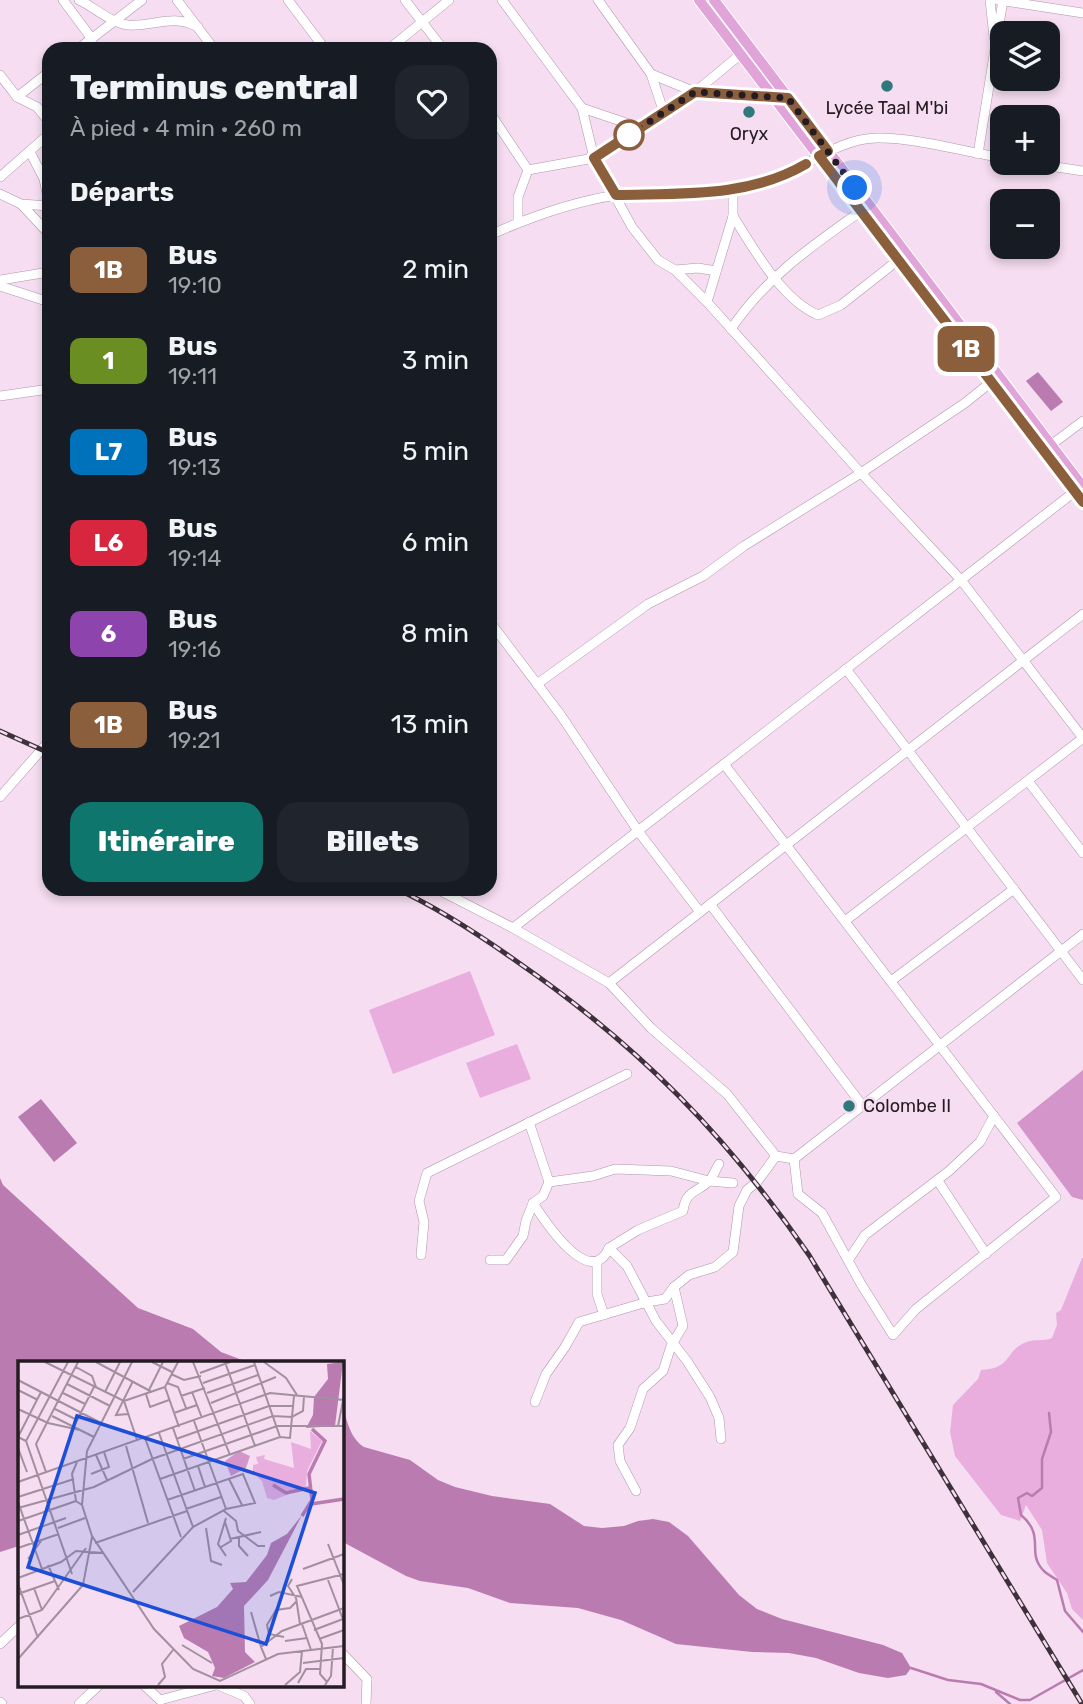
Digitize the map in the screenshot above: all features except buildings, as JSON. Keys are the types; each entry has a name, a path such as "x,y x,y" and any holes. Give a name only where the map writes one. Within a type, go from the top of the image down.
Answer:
{"main road":[{"path":"699,0 774,97 823,153 1051,445 1080,488 1083,502"},
{"path":"713,0 788,98 823,153"},
{"path":"902,257 990,383 1080,488"}],"street":[{"path":"63,0 92,38"},
{"path":"79,0 127,25 160,20 185,20 198,27"},
{"path":"87,42 142,0"},
{"path":"177,0 209,42"},
{"path":"288,0 320,42"},
{"path":"405,0 438,42"},
{"path":"397,42 449,0"},
{"path":"502,0 582,108 594,158 632,227 657,260 675,270 707,302 961,580 1083,738 845,921"},
{"path":"598,0 651,74 664,113"},
{"path":"990,0 992,21"},
{"path":"997,0 1059,5 1083,13"},
{"path":"1000,21 1003,0"},
{"path":"528,170 594,158 695,92 741,54"},
{"path":"651,74 695,92 788,98"},
{"path":"0,75 16,97 37,107 42,113"},
{"path":"16,97 42,77"},
{"path":"978,154 990,80"},
{"path":"582,108 641,128"},
{"path":"497,124 528,170"},
{"path":"497,232 518,222 616,195 733,191 762,184 790,173 823,153 876,138 904,140 990,156"},
{"path":"0,177 42,141"},
{"path":"30,152 42,175"},
{"path":"1060,168 1083,171"},
{"path":"518,222 518,197 528,170"},
{"path":"707,302 733,216 733,191"},
{"path":"0,194 21,204 42,226"},
{"path":"21,204 42,205"},
{"path":"731,330 773,278 798,256 865,209"},
{"path":"733,216 773,278 806,308 818,315 841,305 902,257"},
{"path":"675,270 698,268 716,271"},
{"path":"0,280 42,273"},
{"path":"0,286 42,300"},
{"path":"537,684 648,604 703,576 744,546 861,473 990,383"},
{"path":"0,396 42,389"},
{"path":"1051,445 1083,421"},
{"path":"513,928 1080,488"},
{"path":"609,983 1083,614"},
{"path":"497,631 561,714 638,831 700,912"},
{"path":"846,669 1083,980"},
{"path":"0,797 42,749"},
{"path":"724,764 1056,1197 916,1308 893,1335 822,1213 797,1194 794,1158"},
{"path":"1028,781 1083,853"},
{"path":"891,981 1014,889"},
{"path":"451,896 609,983 651,1028 727,1094 776,1156 794,1158 1083,934"},
{"path":"710,904 862,1105"},
{"path":"421,1255 424,1222 419,1201 427,1173 627,1074"},
{"path":"849,1259 864,1235 938,1181 980,1143 994,1116"},
{"path":"490,1260 506,1260 512,1254 523,1236 533,1203 543,1196 549,1182 530,1122"},
{"path":"535,1402 545,1374 579,1322 665,1299 674,1287 689,1275 715,1267 733,1252 739,1206 747,1190 757,1182 776,1156"},
{"path":"533,1203 565,1246 584,1260 597,1261 608,1253 609,1248 638,1230 683,1211 684,1201 694,1189 709,1181 719,1164"},
{"path":"549,1182 593,1176 615,1169 671,1171 709,1181 733,1182"},
{"path":"938,1181 986,1254"},
{"path":"609,1248 627,1266 656,1321 710,1397 719,1418 721,1439"},
{"path":"597,1261 597,1294 604,1315"},
{"path":"636,1491 620,1461 618,1445 630,1428 643,1389 663,1371 673,1342 683,1326 674,1287"},
{"path":"0,1644 18,1627"},
{"path":"343,1654 367,1679 366,1704"},
{"path":"79,1704 98,1686"},
{"path":"145,1686 160,1700 213,1686"},
{"path":"219,1686 244,1696 250,1704"}],"shaded area":[{"path":"1038,372 1063,402 1051,411 1026,381"},
{"path":"470,971 495,1035 393,1074 369,1010"},
{"path":"517,1044 531,1079 480,1098 466,1063"},
{"path":"1083,1070 1083,1200 1072,1197 1017,1123"},
{"path":"41,1099 77,1143 54,1162 18,1117"},
{"path":"0,1178 3,1185 138,1308 193,1329 221,1352 245,1361 18,1361 18,1546 0,1552"},
{"path":"1082,1258 1083,1620 1072,1609 1067,1593 1047,1563 1042,1530 1026,1505 1020,1521 1001,1515 955,1456 950,1432 953,1405 978,1379 981,1370 1003,1363 1024,1343 1052,1338 1057,1325 1056,1313 1061,1310"},
{"path":"343,1404 351,1431 364,1447 410,1460 438,1480 455,1487 492,1496 550,1504 584,1526 624,1526 653,1519 669,1522 688,1536 739,1595 757,1609 782,1619 883,1645 902,1653 911,1668 906,1675 888,1678 859,1673 816,1658 789,1653 676,1644 621,1620 578,1608 510,1603 468,1588 420,1581 343,1542"}],"waterway":[{"path":"1049,1413 1051,1432 1042,1459 1042,1488 1032,1496 1027,1493 1018,1498 1021,1515 1033,1530 1038,1563 1057,1580 1065,1611 1083,1632"},
{"path":"911,1668 948,1680 981,1684 1020,1700 1030,1700 1083,1670"},
{"path":"996,1692 1010,1704"}],"railway":[{"path":"0,731 42,750"},
{"path":"411,896 490,943 604,1027 678,1096 746,1171 809,1255 1082,1704"}],"bus line":[{"name":"1B","path":"806,164 762,184 733,191 616,195 594,158 695,92 788,98 828,151 819,156 1083,502"}],"place":[{"name":"Lycée Taal M'bi","path":"887,86"},
{"name":"Oryx","path":"749,112"},
{"name":"Colombe II","path":"849,1106"}],"route":[{"path":"629,135 695,92 788,98 855,188"}]}
